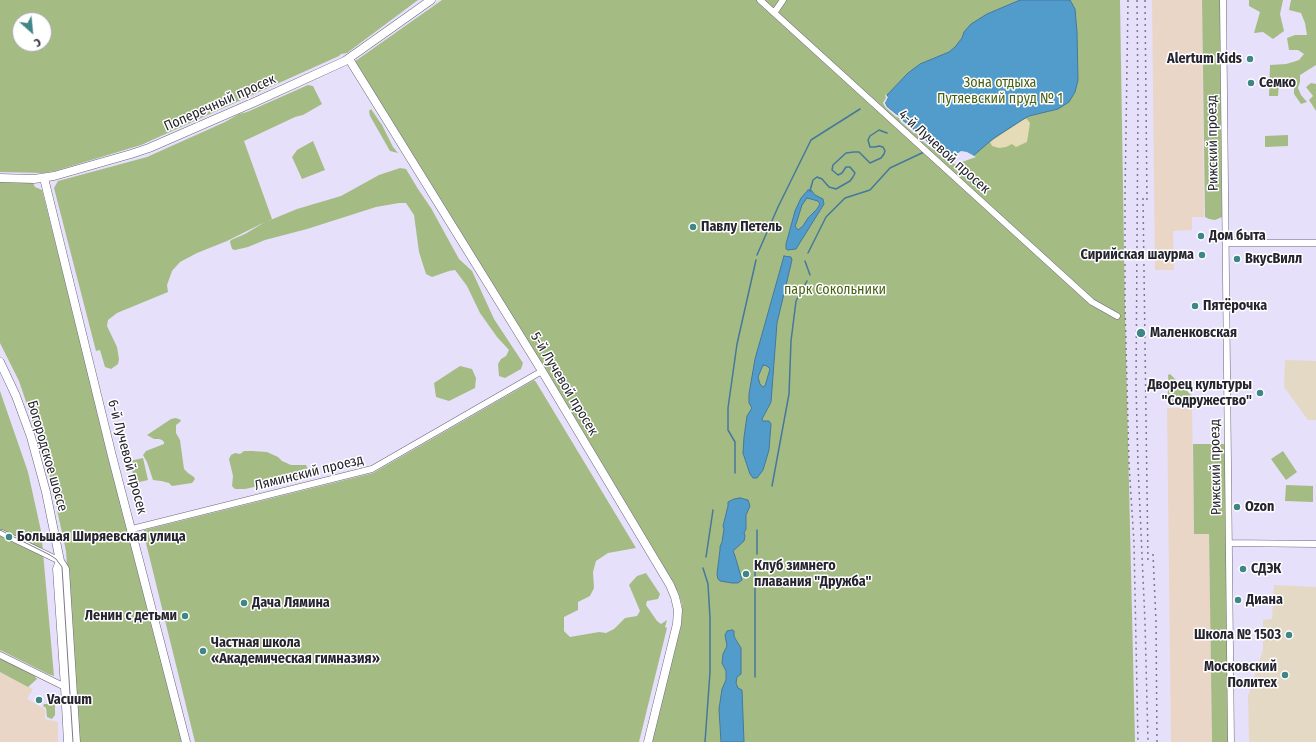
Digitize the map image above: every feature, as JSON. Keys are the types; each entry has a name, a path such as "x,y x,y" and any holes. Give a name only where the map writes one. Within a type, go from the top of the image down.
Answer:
{"street":[{"name":"Поперечный просек","path":"0,178 44,178 149,148 349,59 431,0"},
{"name":"4-й Лучевой просек","path":"760,0 1092,302 1117,316"},
{"path":"774,13 783,0"},
{"name":"Рижский проезд","path":"1223,0 1231,742"},
{"name":"5-й Лучевой просек","path":"349,59 542,371 670,585 678,610 677,624 648,742"},
{"name":"6-й Лучевой просек","path":"44,178 103,419 186,742"},
{"path":"1226,243 1316,243"},
{"name":"Богородское шоссе","path":"0,362 16,396 31,437 46,492 60,561 65,569 74,691 76,742"},
{"name":"Ляминский проезд","path":"132,529 372,469 542,371"},
{"path":"2,533 60,561"},
{"path":"1229,543 1316,544"},
{"name":"Богородское шоссе","path":"60,561 57,569 68,742"},
{"path":"0,654 74,691"}],"shaded area":[{"path":"1152,0 1202,0 1204,217 1192,217 1192,230 1173,231 1174,270 1155,270"},
{"path":"1285,360 1316,361 1316,420 1308,420 1284,387"},
{"path":"1167,408 1192,408 1194,533 1209,533 1212,742 1171,742"},
{"name":"Московский Политех","path":"1274,585 1316,587 1316,742 1249,742 1248,696 1263,650 1263,620 1272,619"},
{"path":"0,672 33,689 27,699 45,709 45,719 58,722 58,742 0,742"}],"green space":[{"path":"0,0 418,0 347,53 341,54 141,145 55,171 43,173 0,172"},
{"name":"парк Сокольники","path":"442,0 1120,0 1125,313 1135,742 652,742 681,617 682,605 678,592 354,62"},
{"path":"1202,0 1220,0 1222,217 1215,220 1205,217"},
{"path":"1249,0 1283,0 1280,14 1284,31 1273,39 1263,32 1254,33 1260,12 1249,6"},
{"path":"1291,0 1316,0 1316,65 1300,75 1298,88 1301,95 1307,102 1301,104 1294,94 1294,86 1287,78 1279,83 1278,96 1269,96 1270,65 1293,62 1299,60 1304,54 1298,50 1289,50 1287,38 1295,35 1307,35 1305,23 1301,13 1289,10"},
{"path":"1311,83 1316,84 1316,111 1309,100 1313,96 1306,87"},
{"path":"308,85 313,86 322,104 303,115 295,117 244,141 272,219 268,221 297,209 341,196 379,175 400,168 406,169 431,208 459,259 472,271 494,319 523,363 521,369 505,378 499,376 498,364 501,359 506,356 509,350 497,337 480,313 467,286 455,270 432,277 426,274 419,252 414,215 406,203 376,207 307,229 265,240 248,247 235,250 232,249 230,242 231,240 245,234 265,222 180,262 172,271 167,285 168,292 117,313 108,320 107,326 117,347 119,359 118,364 111,369 105,367 100,350 96,351 54,188 58,181 147,157 225,122 239,114 247,112"},
{"path":"371,109 398,153 390,151 370,116 369,111"},
{"path":"1288,135 1288,146 1265,147 1265,136"},
{"path":"313,141 325,170 302,179 292,157 297,150"},
{"path":"32,181 35,187 42,190 182,742 79,742 66,551 47,464 19,381 0,343 0,182"},
{"path":"460,366 472,369 476,378 475,388 449,401 436,397 434,383"},
{"path":"1170,374 1192,396 1193,401 1169,402 1167,397 1169,386 1168,375"},
{"path":"534,380 636,548 608,553 596,561 593,572 594,588 590,596 578,602 578,610 564,617 564,631 570,637 599,632 606,633 614,629 625,618 637,616 640,611 629,585 637,576 646,573 660,594 658,599 647,601 646,605 657,621 661,624 667,620 665,627 667,628 639,742 195,742 144,530 373,473"},
{"path":"0,391 28,472 43,540 54,676 0,650"},
{"path":"176,418 181,420 176,425 176,433 180,440 184,469 195,479 192,483 172,486 169,483 153,480 143,455 146,451 164,444 162,440 154,439 147,435 171,419"},
{"path":"1193,444 1225,444 1229,742 1212,742 1209,534 1194,534"},
{"path":"244,451 267,452 291,465 306,465 309,472 308,475 245,489 235,489 232,486 233,476 229,459 231,455 235,453 240,454"},
{"path":"1283,451 1297,472 1286,480 1271,459"},
{"path":"143,458 148,480 135,483 130,461"},
{"path":"1286,485 1313,486 1313,502 1285,501"},
{"path":"0,658 34,675 37,679 28,687 0,672"},
{"path":"50,700 55,704 55,715 52,719 47,717 46,708 43,706 44,704 48,704"}],"sand":[{"path":"1026,118 1030,123 1027,142 1016,147 1012,144 999,148 992,146 990,142"}],"water":[{"path":"1020,0 1070,0 1075,9 1077,32 1078,80 1075,92 1069,102 1058,109 1029,116 994,138 973,156 952,163 939,151 936,146 933,146 887,107 885,102 888,98 887,95 908,73 920,64 949,52 955,47 971,24 987,14"},
{"path":"808,190 811,190 815,195 823,199 824,204 796,249 788,250 786,249 786,244 795,211 801,198","holes":["807,198 818,201 820,204 817,209 798,230 795,226 802,205"]},
{"path":"784,256 791,257 792,260 777,323 771,402 762,419 763,421 769,421 771,424 769,450 763,470 757,478 753,478 750,474 743,453 747,416 752,408 749,403 749,394 755,359","holes":["763,365 770,369 765,386 763,387 760,384 758,377"]},
{"path":"740,498 748,500 750,506 746,515 744,541 733,551 742,580 738,583 720,581 717,574 724,529 723,526 728,502"},
{"path":"727,631 734,631 734,636 741,648 741,674 737,677 736,683 738,688 742,690 744,742 721,742 719,709 722,689 726,680 726,671 722,663 723,654 727,646 725,635"}],"pier":[{"path":"885,94 888,97 885,103 887,107 897,115 901,116 903,121 915,131 919,132 921,136 932,146 937,147 950,162 954,162 957,154 961,151 967,152 976,157 956,164 949,163 937,153 936,149 931,148 919,138 918,134 914,133 901,122 900,118 896,117 886,108 883,103 886,98"}],"waterway":[{"path":"757,255 778,207 811,140 860,109"},
{"path":"810,191 813,180 817,177 822,179 829,187 836,189 850,181 855,173 850,167 846,167 842,173 838,175 832,170 833,165 846,153 859,152 870,163 881,158 885,151 883,147 870,147 868,140 870,136 879,130 887,133"},
{"path":"808,253 826,217 845,198 870,190 890,168 924,152"},
{"path":"735,473 735,442 728,430 728,408 737,344 756,260"},
{"path":"805,261 810,275"},
{"path":"772,486 789,394 791,341 796,301 807,281"},
{"path":"706,557 713,510"},
{"path":"757,530 757,554"},
{"path":"703,568 708,584 710,618 710,672 705,742"},
{"path":"755,571 755,677"}],"tram line":[{"path":"0,530 50,555 56,559 62,567 73,742"}],"railway":[{"path":"1128,0 1125,304 1129,464 1134,543 1138,742"},
{"path":"1137,0 1138,101 1136,386 1148,742"},
{"path":"1145,0 1147,204"},
{"path":"1143,198 1148,562"},
{"path":"1153,554 1156,622 1157,742"}],"place":[{"name":"Alertum Kids","path":"1250,59"},
{"name":"Семко","path":"1251,83"},
{"name":"Павлу Петель","path":"693,227"},
{"name":"Дом быта","path":"1201,236"},
{"name":"Сирийская шаурма","path":"1202,255"},
{"name":"ВкусВилл","path":"1237,259"},
{"name":"Пятёрочка","path":"1195,306"},
{"name":"Маленковская","path":"1141,333"},
{"name":"Дворец культуры \"Содружество\"","path":"1260,393"},
{"name":"Ozon","path":"1237,507"},
{"name":"Большая Ширяевская улица","path":"9,537"},
{"name":"СДЭК","path":"1243,569"},
{"name":"Клуб зимнего плавания \"Дружба\"","path":"746,574"},
{"name":"Диана","path":"1238,600"},
{"name":"Дача Лямина","path":"244,603"},
{"name":"Ленин с детьми","path":"185,616"},
{"name":"Школа № 1503","path":"1289,635"},
{"name":"Частная школа «Академическая гимназия»","path":"203,651"},
{"name":"Московский Политех","path":"1285,675"},
{"name":"Vacuum","path":"39,700"}],"park label":[{"name":"Зона отдыха Путяевский пруд № 1","path":"1000,92"}]}
